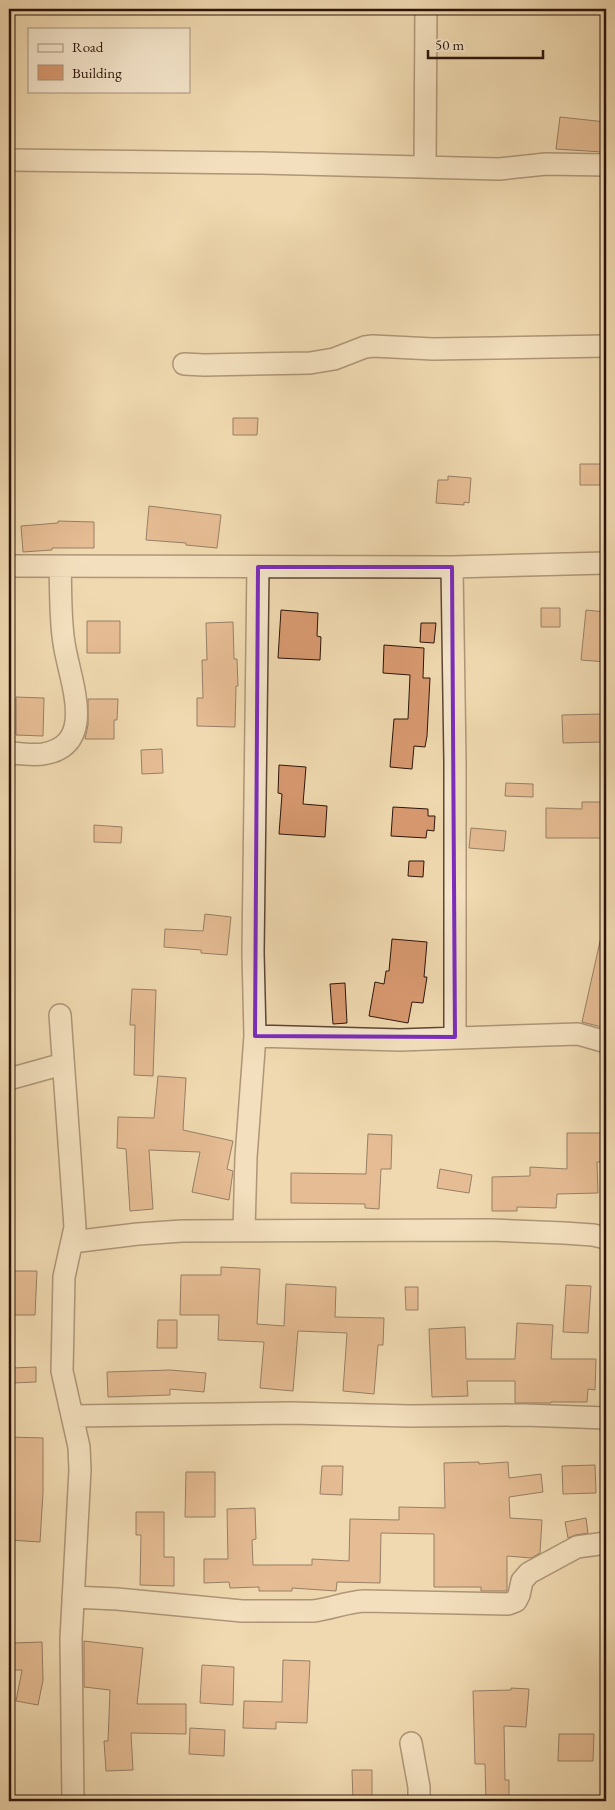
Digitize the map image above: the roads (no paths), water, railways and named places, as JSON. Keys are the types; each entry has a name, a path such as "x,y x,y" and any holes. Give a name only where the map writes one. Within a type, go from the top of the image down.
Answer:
{"street":[{"path":"425,167 426,9"},
{"path":"9,160 261,163 499,169 546,164 606,165"},
{"path":"184,364 310,363 334,359 365,347 373,346 433,349 606,346"},
{"path":"9,566 452,567 606,563"},
{"path":"9,753 43,754 60,749 73,736 76,719 76,695 63,642 60,567"},
{"path":"244,1231 246,1157 255,1036 253,953 258,567"},
{"path":"452,567 455,762 455,1037"},
{"path":"60,1015 75,1227 64,1277 62,1371 79,1448 80,1470 71,1677 73,1801"},
{"path":"255,1036 400,1040 578,1034 606,1042"},
{"path":"9,1078 62,1064"},
{"path":"72,1242 182,1231 491,1230 564,1233 606,1238"},
{"path":"73,1416 291,1413 410,1416 524,1415 606,1418"},
{"path":"73,1597 124,1599 242,1611 313,1611 364,1600 508,1604 516,1601 522,1581 529,1573 577,1547 606,1543"},
{"path":"411,1743 419,1787 419,1801"}]}
